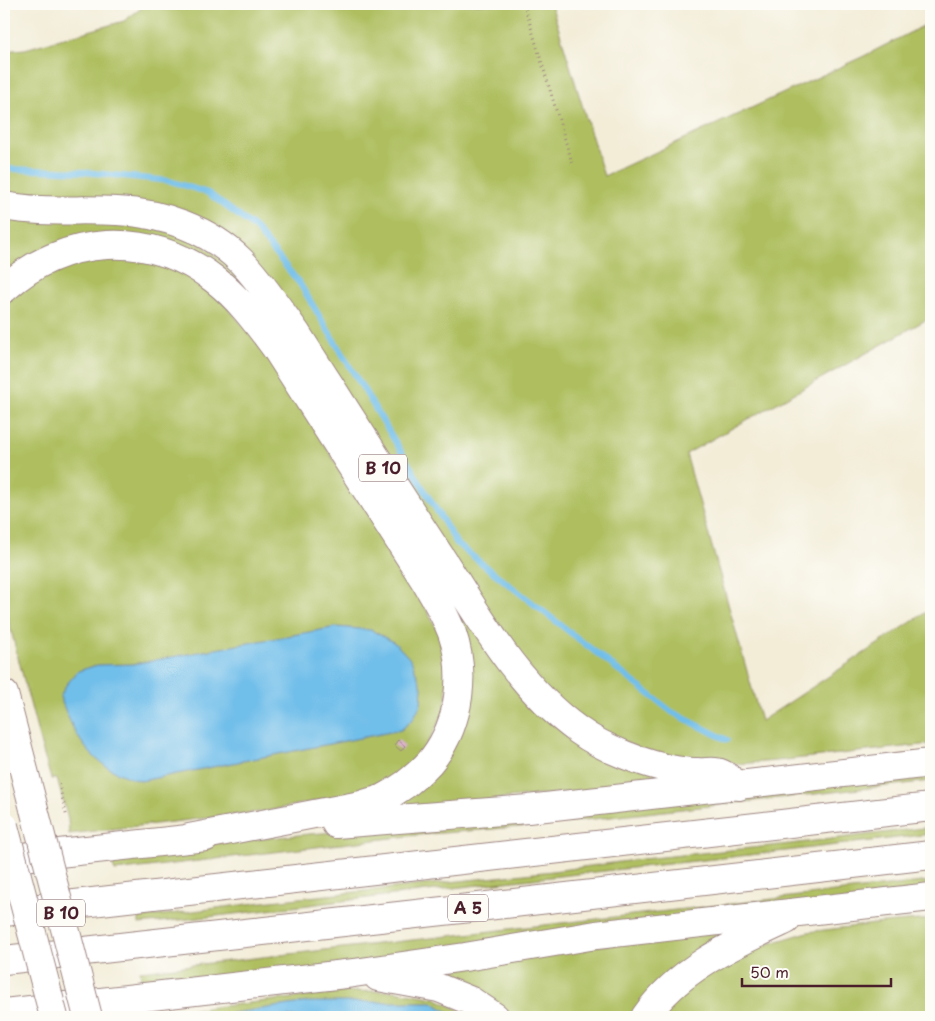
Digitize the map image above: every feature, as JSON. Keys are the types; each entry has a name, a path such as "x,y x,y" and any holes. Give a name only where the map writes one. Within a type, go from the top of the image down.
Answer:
{"highway":[{"name":"B 10","path":"4,206 48,210 116,211 162,217 205,235 240,260 282,313 491,635 537,694 579,731 600,743 652,764 676,770 720,772 739,786"},
{"path":"4,289 24,273 49,258 82,248 119,244 153,249 182,259 214,279 235,297 275,347 425,581 440,606 452,632 458,665 459,690 456,709 451,725 434,757 412,779 384,797 361,804 189,838"},
{"name":"B 10","path":"4,694 88,1017"},
{"path":"4,859 189,838 528,809 931,763"},
{"path":"4,912 931,806"},
{"name":"B 10","path":"4,826 54,1017"},
{"name":"A 5","path":"4,960 931,854"},
{"path":"4,1012 354,973 596,935 931,897"},
{"path":"645,1017 672,986 695,968 724,950 808,910"},
{"path":"354,973 439,988 471,1001 494,1017"}],"path":[{"path":"524,4 573,166"},
{"path":"59,784 67,818"}],"green space":[{"path":"147,4 551,4 604,176 864,56 931,22 931,317 686,454 761,721 931,609 931,744 776,761 738,764 697,763 658,756 596,730 542,685 216,229 4,196 4,51 25,49 124,21"},
{"path":"4,214 126,219 197,241 242,275 502,667 680,782 389,809 470,677 321,396 163,241 4,276"},
{"path":"127,255 187,274 221,300 260,345 408,575 441,637 448,674 445,711 421,755 380,788 267,811 69,834 68,819 57,779 51,779 4,604 4,302 64,263"},
{"path":"931,772 931,781 531,826 417,835 115,871 108,854 309,834 403,827"},
{"path":"931,827 931,834 139,924 139,918 271,901 553,871 642,859"},
{"path":"931,881 931,890 143,991 140,971"},
{"path":"931,919 931,1017 657,1017 688,986 751,949 808,932"},
{"path":"746,928 641,1005 631,1017 511,1017 496,1006 430,974 564,950"},
{"path":"395,991 435,998 474,1017 129,1017 344,992"}],"water":[{"path":"337,627 371,630 395,643 411,660 422,687 421,704 413,719 401,730 141,781 110,769 88,751 73,727 60,697 66,685 78,671 97,665 133,664"},
{"path":"309,1002 432,1002 456,1017 206,1017"}],"building":[{"path":"398,740 405,746 401,751 394,745"}],"waterway":[{"path":"4,166 11,169 84,172 170,181 208,193 255,228 300,284 457,544 672,712 727,740"}]}
